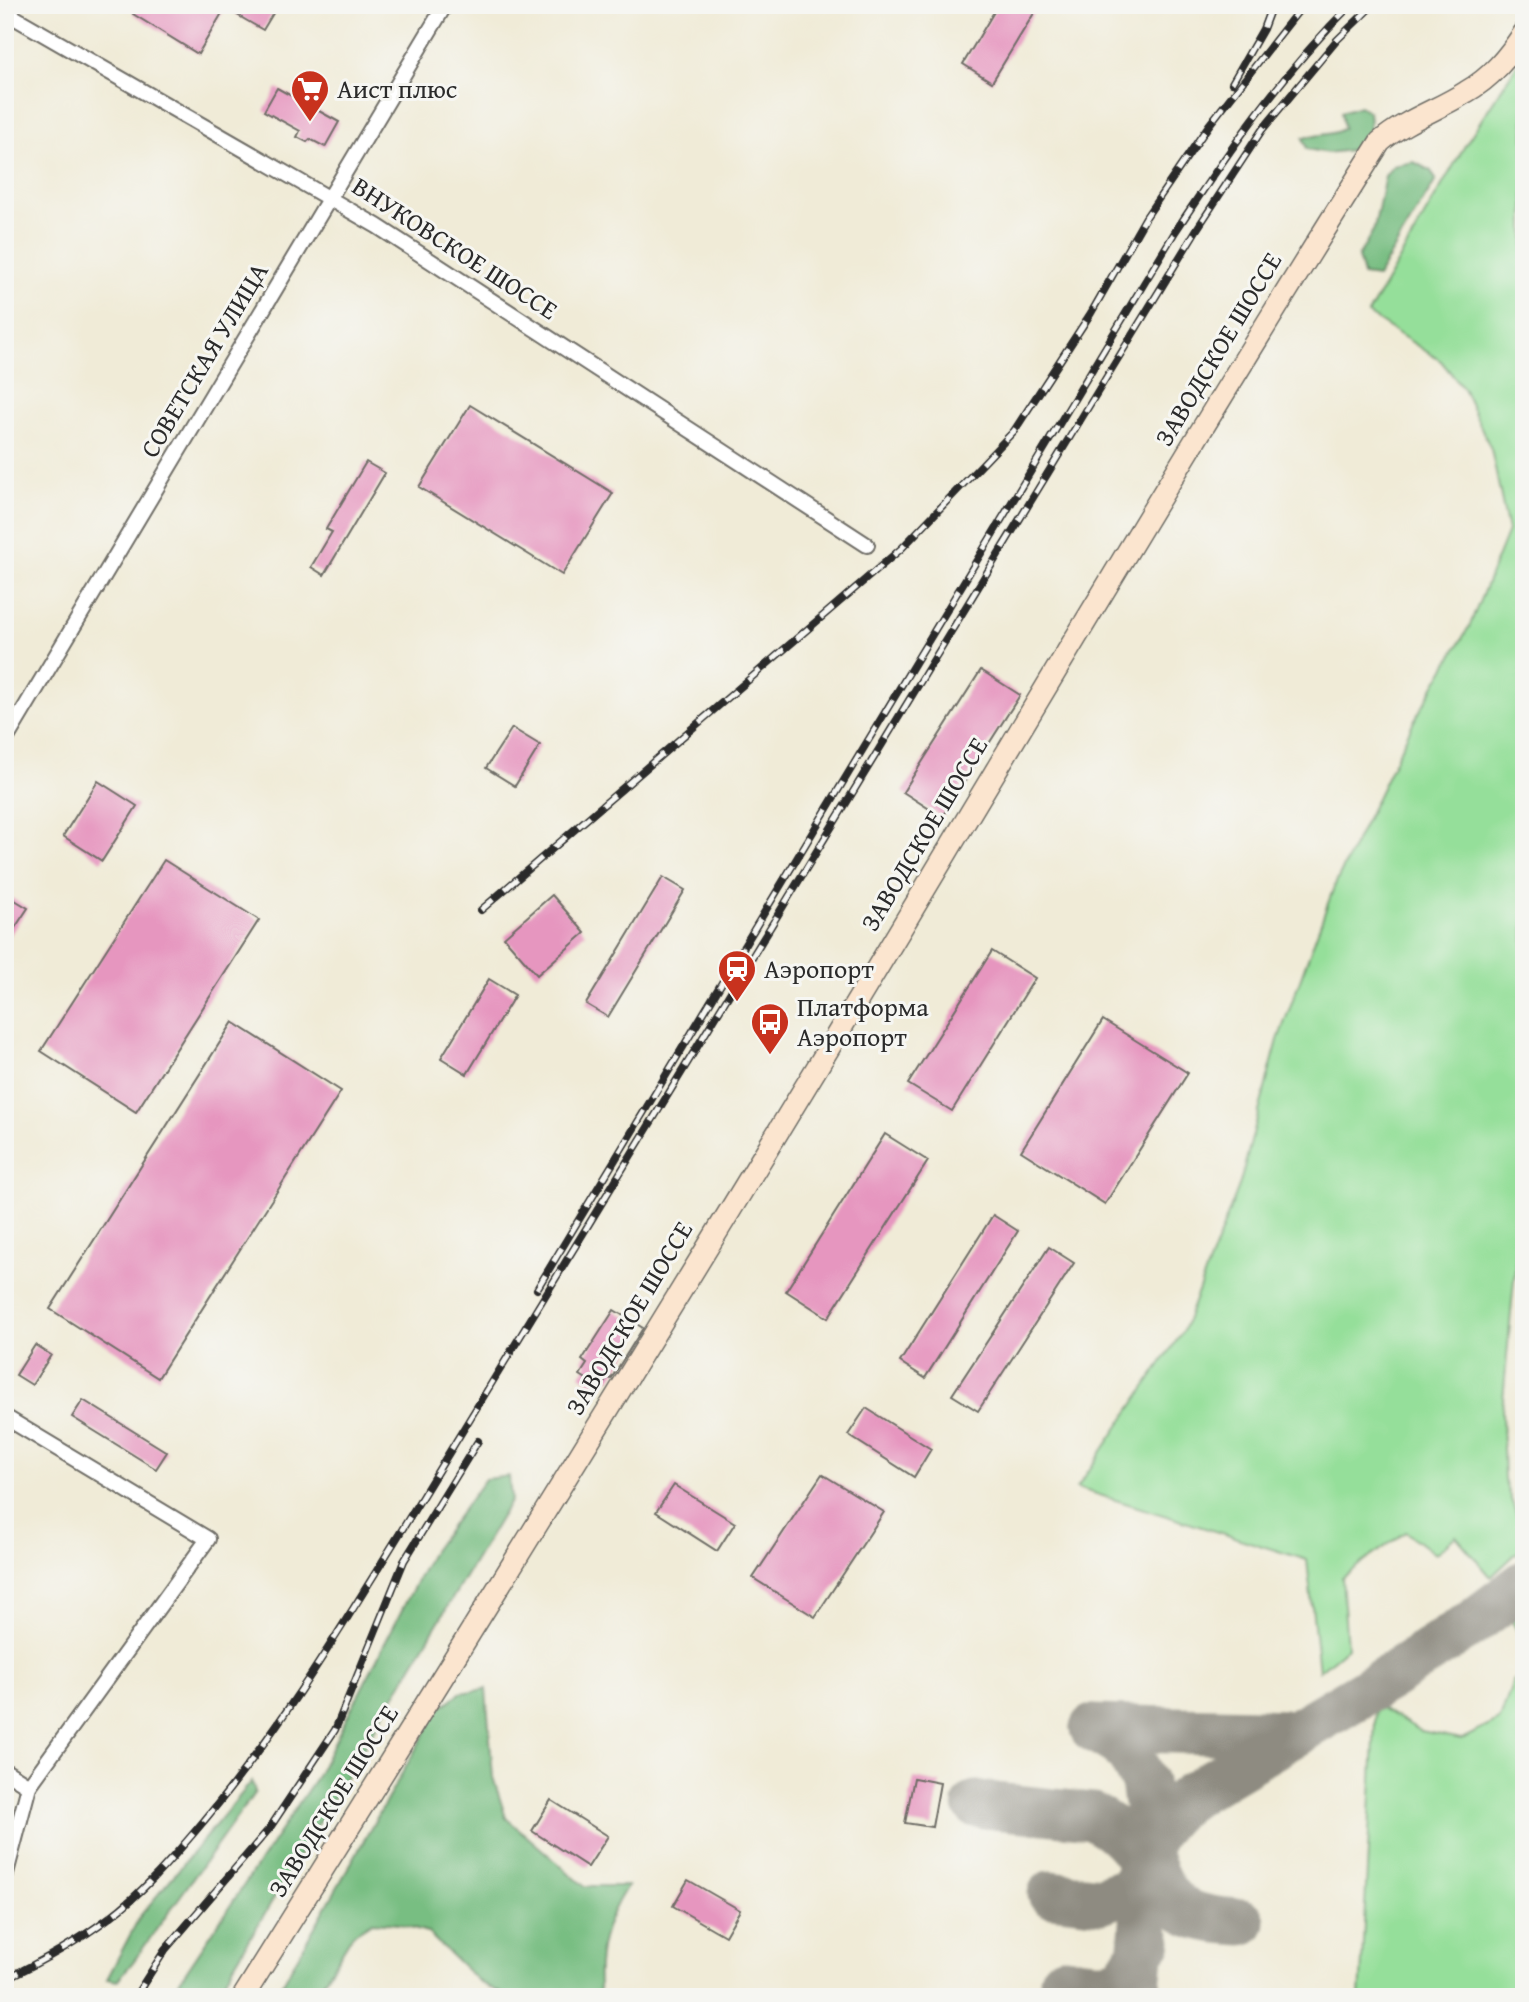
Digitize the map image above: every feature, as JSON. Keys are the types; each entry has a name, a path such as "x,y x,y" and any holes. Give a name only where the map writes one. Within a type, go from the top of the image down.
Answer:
{"street":[{"name":"СОВЕТСКАЯ УЛИЦА","path":"5,741 446,5"},
{"name":"ВНУКОВСКОЕ ШОССЕ","path":"5,12 332,198 867,545"},
{"name":"ЗАВОДСКОЕ ШОССЕ","path":"243,1997 472,1633 947,852 1081,625 1380,142 1404,125 1468,91 1510,55 1524,33"},
{"path":"5,1417 208,1539 29,1786 5,1877"},
{"path":"5,1771 29,1786"}],"green space":[{"path":"1524,54 1524,1171 1502,1411 1504,1480 1524,1535 1524,1546 1491,1577 1456,1536 1435,1554 1406,1532 1342,1577 1347,1648 1319,1671 1307,1560 1077,1488 1183,1331 1240,1183 1278,1040 1334,887 1414,721 1470,625 1508,531 1491,449 1463,388 1441,361 1368,314 1467,142"},
{"path":"1360,106 1369,112 1370,122 1368,136 1359,149 1328,153 1307,149 1303,138 1340,131 1344,128 1341,112"},
{"path":"1414,162 1431,171 1436,180 1377,277 1363,275 1358,257 1374,229 1385,176 1393,166"},
{"path":"509,1476 511,1500 215,1997 169,1997 317,1776 430,1555 485,1479"},
{"path":"1524,1612 1524,1643 1510,1618"},
{"path":"1524,1672 1524,1997 1360,1997 1376,1705 1421,1731 1462,1739 1500,1720 1513,1681"},
{"path":"486,1689 493,1777 506,1818 584,1886 627,1886 612,1912 603,1939 599,1967 600,1997 509,1997 479,1982 427,1932 400,1924 372,1922 353,1934 314,1997 275,1997 438,1710 460,1693"},
{"path":"252,1781 255,1792 133,1962 117,1981 107,1979 140,1916"}],"building":[{"path":"139,5 278,5 263,30 225,8 198,54 133,14"},
{"path":"998,5 1039,5 992,82 963,64"},
{"path":"277,88 339,122 325,147 310,139 307,142 297,137 300,131 264,111"},
{"path":"470,405 613,493 562,575 419,487"},
{"path":"366,462 385,473 324,575 311,567 332,532 326,529"},
{"path":"981,670 1020,695 942,817 903,792"},
{"path":"512,728 540,745 515,786 486,768"},
{"path":"98,781 137,806 102,861 63,836"},
{"path":"164,860 259,920 136,1112 41,1051"},
{"path":"663,877 685,890 608,1017 586,1004"},
{"path":"5,894 28,908 5,943"},
{"path":"552,895 585,933 537,975 504,937"},
{"path":"992,951 1035,978 952,1111 908,1084"},
{"path":"489,979 515,995 467,1074 441,1058"},
{"path":"1103,1020 1188,1073 1105,1204 1021,1151"},
{"path":"233,1022 341,1091 158,1378 50,1309"},
{"path":"885,1134 928,1161 828,1318 786,1291"},
{"path":"993,1215 1018,1231 925,1378 900,1362"},
{"path":"1049,1247 1074,1263 978,1411 952,1395"},
{"path":"614,1310 643,1328 611,1379 608,1377 601,1388 580,1375 587,1364 582,1360"},
{"path":"35,1345 51,1355 32,1385 16,1375"},
{"path":"83,1400 167,1452 156,1469 72,1417"},
{"path":"866,1408 931,1449 914,1477 848,1435"},
{"path":"822,1474 884,1512 815,1617 753,1578"},
{"path":"674,1485 735,1523 717,1551 656,1512"},
{"path":"914,1778 940,1783 932,1827 905,1823"},
{"path":"551,1800 608,1836 588,1867 532,1831"},
{"path":"688,1880 740,1910 725,1936 673,1906"}],"taxiway":[{"path":"1242,1922 1222,1921 1190,1913 1178,1907 1168,1897 1152,1869 1146,1849 1162,1822 1201,1789 1388,1678 1471,1624 1524,1584"},
{"path":"1093,1728 1296,1733"},
{"path":"1051,1894 1101,1900 1127,1891 1144,1872 1149,1817 1144,1782 1129,1754 1118,1743 1093,1728"},
{"path":"976,1804 1092,1816 1109,1826 1130,1845 1140,1862 1145,1882 1136,1997"},
{"path":"1063,1980 1105,1984 1121,1979 1149,1942"}],"railway":[{"path":"1232,83 1263,29 1272,5"},
{"path":"481,910 902,548 1014,431 1091,313 1146,217 1209,125 1303,5"},
{"path":"537,1289 1175,232 1279,86 1351,5"},
{"path":"5,1979 72,1943 133,1898 192,1835 276,1726 400,1533 1197,229 1262,130 1337,40 1373,5"},
{"path":"135,1997 165,1950 269,1829 335,1730 404,1561 478,1441"}],"place":[{"name":"Аист плюс","path":"310,123"},
{"name":"Аэропорт","path":"737,1003"},
{"name":"Платформа Аэропорт","path":"770,1056"}]}
